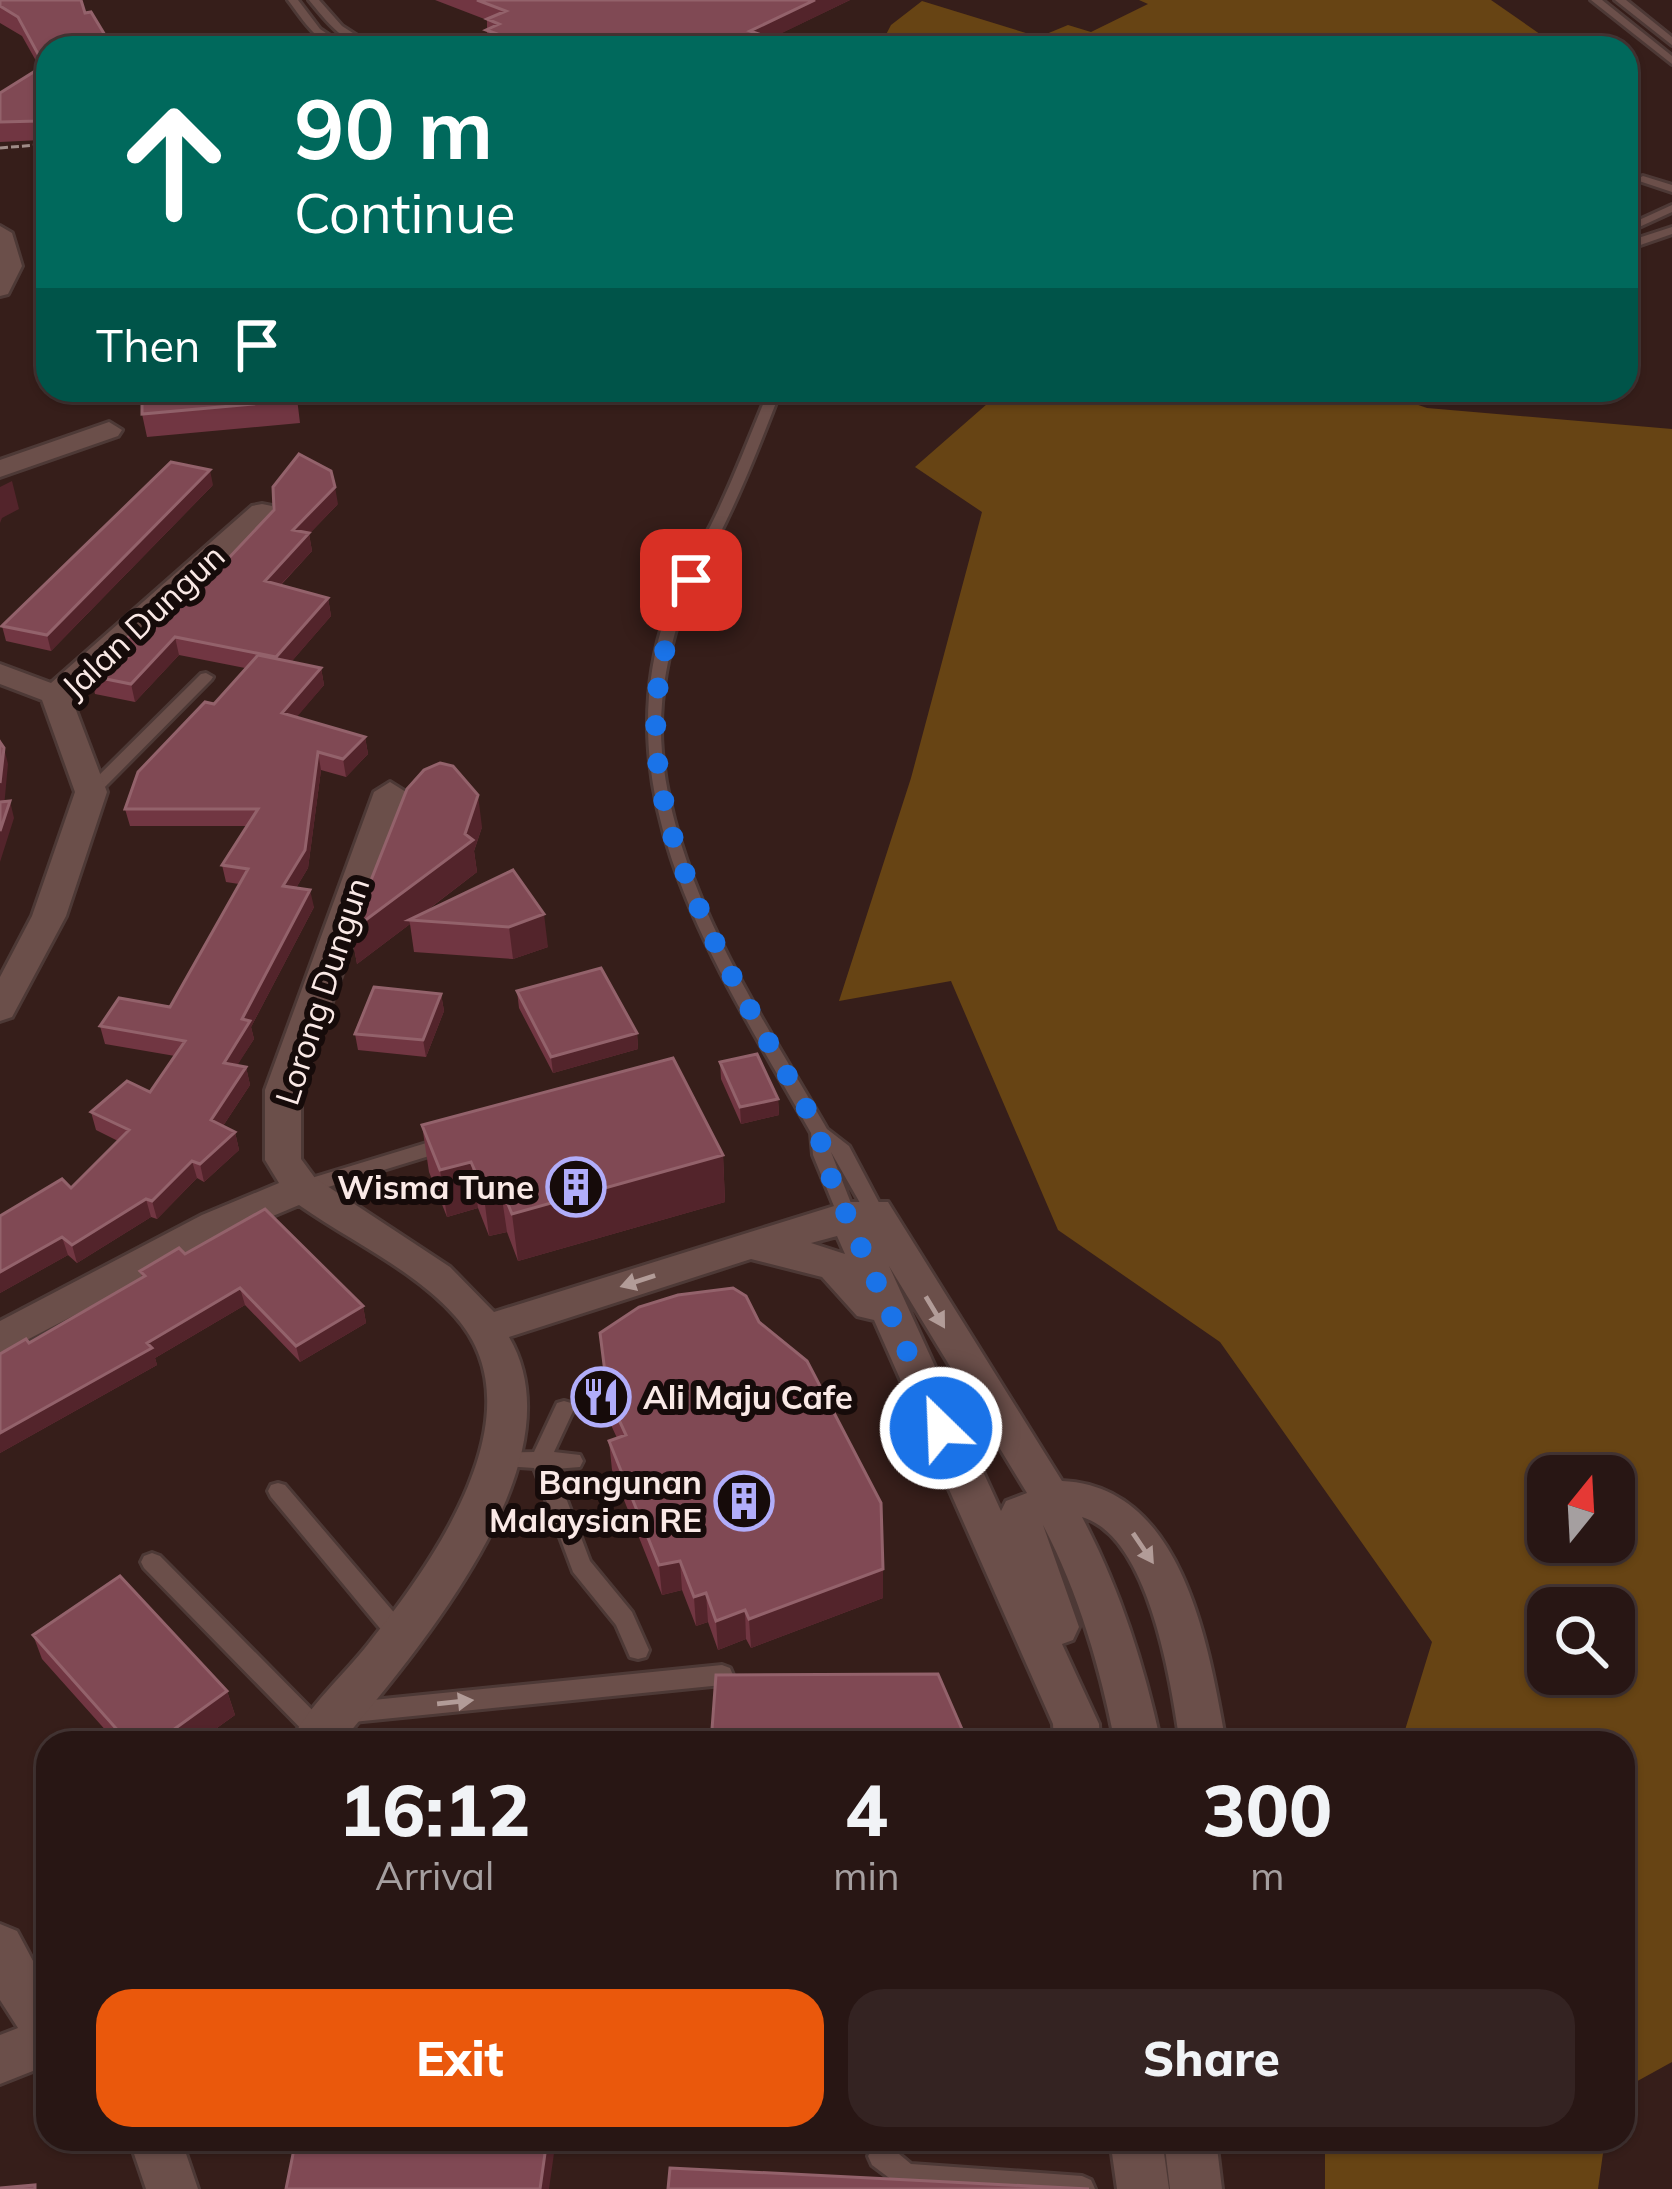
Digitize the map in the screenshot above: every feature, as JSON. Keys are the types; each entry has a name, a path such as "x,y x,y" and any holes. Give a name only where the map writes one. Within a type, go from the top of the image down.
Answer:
{"street":[{"path":"0,233 10,266 0,289"},
{"path":"0,469 109,430"},
{"name":"Jalan Dungun","path":"91,792 55,695 262,512"},
{"path":"0,673 55,695"},
{"path":"0,1009 49,916 91,792"},
{"name":"Lorong Dungun","path":"302,1188 283,1160 283,1090 390,792"},
{"path":"0,1340 215,1225 302,1188 458,1296 487,1329 507,1379 498,1459 461,1551 401,1637 324,1730"},
{"path":"487,1329 749,1244 861,1214"},
{"path":"861,1214 925,1393 1076,1731"},
{"path":"861,1214 1048,1496 1117,1649 1135,1731"},
{"path":"749,1244 836,1264 857,1279 904,1370 925,1393"},
{"path":"1076,1731 1058,1629 1023,1539 1021,1513 1048,1496 1081,1496 1105,1506 1147,1547 1175,1612 1200,1731"},
{"path":"20,1963 26,2001 36,2017"},
{"path":"0,2060 36,2042"},
{"path":"0,2069 36,2059"},
{"path":"159,2151 172,2189"},
{"path":"1138,2151 1143,2189"},
{"path":"1191,2151 1196,2189"},
{"path":"1209,2151 1210,2189"}],"lane":[{"path":"292,0 324,36"},
{"path":"314,0 351,36"},
{"path":"1597,0 1672,61"},
{"path":"1620,0 1672,42"},
{"path":"1643,179 1672,189"},
{"path":"1638,224 1672,208"},
{"path":"1638,242 1672,230"},
{"path":"770,402 727,508 672,616 659,674 656,783 696,900 816,1125 822,1156 861,1214"},
{"path":"91,792 206,677"},
{"path":"302,1188 477,1134"},
{"path":"564,1409 542,1460 581,1565 624,1618 638,1650"},
{"path":"498,1459 573,1461"},
{"path":"278,1491 401,1637"},
{"path":"152,1562 324,1730 722,1675"},
{"path":"885,2151 881,2156 906,2177 1082,2189"}],"path":[{"path":"0,148 36,145"}],"shaded area":[{"path":"1139,0 1491,0 1543,36 1041,36 1068,25 1091,32 1148,4"},
{"path":"922,1 1036,36 885,36 891,25"},
{"path":"989,402 1410,402 1427,408 1672,429 1672,2062 1635,2082 1635,1731 1405,1731 1432,1642 1220,1342 1058,1230 951,981 839,1001 911,778 982,512 915,467"},
{"path":"1325,2151 1603,2151 1598,2189 1325,2189"}],"building":[{"path":"0,0 81,0 85,13 91,12 106,36 36,36 36,50 18,17 0,6"},
{"path":"477,0 815,0 750,31 764,36 503,36 486,30 499,24 487,19 506,11"},
{"path":"36,70 36,121 0,122 0,93"},
{"path":"142,402 274,402 142,414"},
{"path":"299,454 331,471 335,487 293,530 309,533 265,581 328,598 276,657 175,637 131,684 91,676 133,632 145,634 199,578 208,580 274,510 273,487"},
{"path":"171,462 210,470 47,635 2,626"},
{"path":"258,655 321,668 282,713 365,737 343,759 318,752 305,850 283,886 310,890 242,1019 250,1021 224,1063 246,1067 211,1120 235,1132 200,1164 192,1161 152,1201 146,1199 72,1245 62,1237 0,1272 0,1216 62,1179 71,1188 129,1130 91,1112 127,1081 150,1092 185,1041 100,1026 119,998 170,1007 248,869 222,865 258,809 125,809 138,772 205,702 214,704"},
{"path":"440,763 453,766 478,795 465,834 473,840 351,931 407,789 424,770"},
{"path":"10,801 0,831 0,802"},
{"path":"513,870 544,914 509,927 409,920"},
{"path":"601,968 637,1033 551,1057 517,991"},
{"path":"374,987 441,994 423,1040 355,1034"},
{"path":"757,1054 778,1099 740,1107 720,1062"},
{"path":"673,1058 723,1155 512,1214 500,1185 483,1189 471,1162 440,1170 422,1125"},
{"path":"265,1209 363,1306 296,1346 240,1288 147,1343 152,1348 0,1433 0,1354 26,1339 29,1343 145,1276 140,1271 179,1248 185,1254"},
{"name":"Bangunan Malaysian RE","path":"733,1288 746,1296 759,1322 807,1361 881,1503 883,1569 749,1619 745,1610 716,1621 706,1593 694,1597 680,1561 659,1565 609,1441 626,1435 608,1396 600,1333 639,1307 678,1295"},
{"path":"120,1576 227,1691 172,1731 118,1731 33,1635"},
{"path":"938,1674 963,1731 712,1731 716,1675"},
{"path":"294,2151 545,2151 540,2189 286,2189"},
{"path":"670,2168 1089,2189 668,2189"}],"place":[{"name":"Wisma Tune","path":"576,1187"},
{"name":"Ali Maju Cafe","path":"601,1397"},
{"name":"Bangunan Malaysian RE","path":"744,1501"}],"route":[{"path":"691,580 672,616 659,674 654,731 656,783 671,837 696,900 820,1133 822,1156 941,1428"}]}
